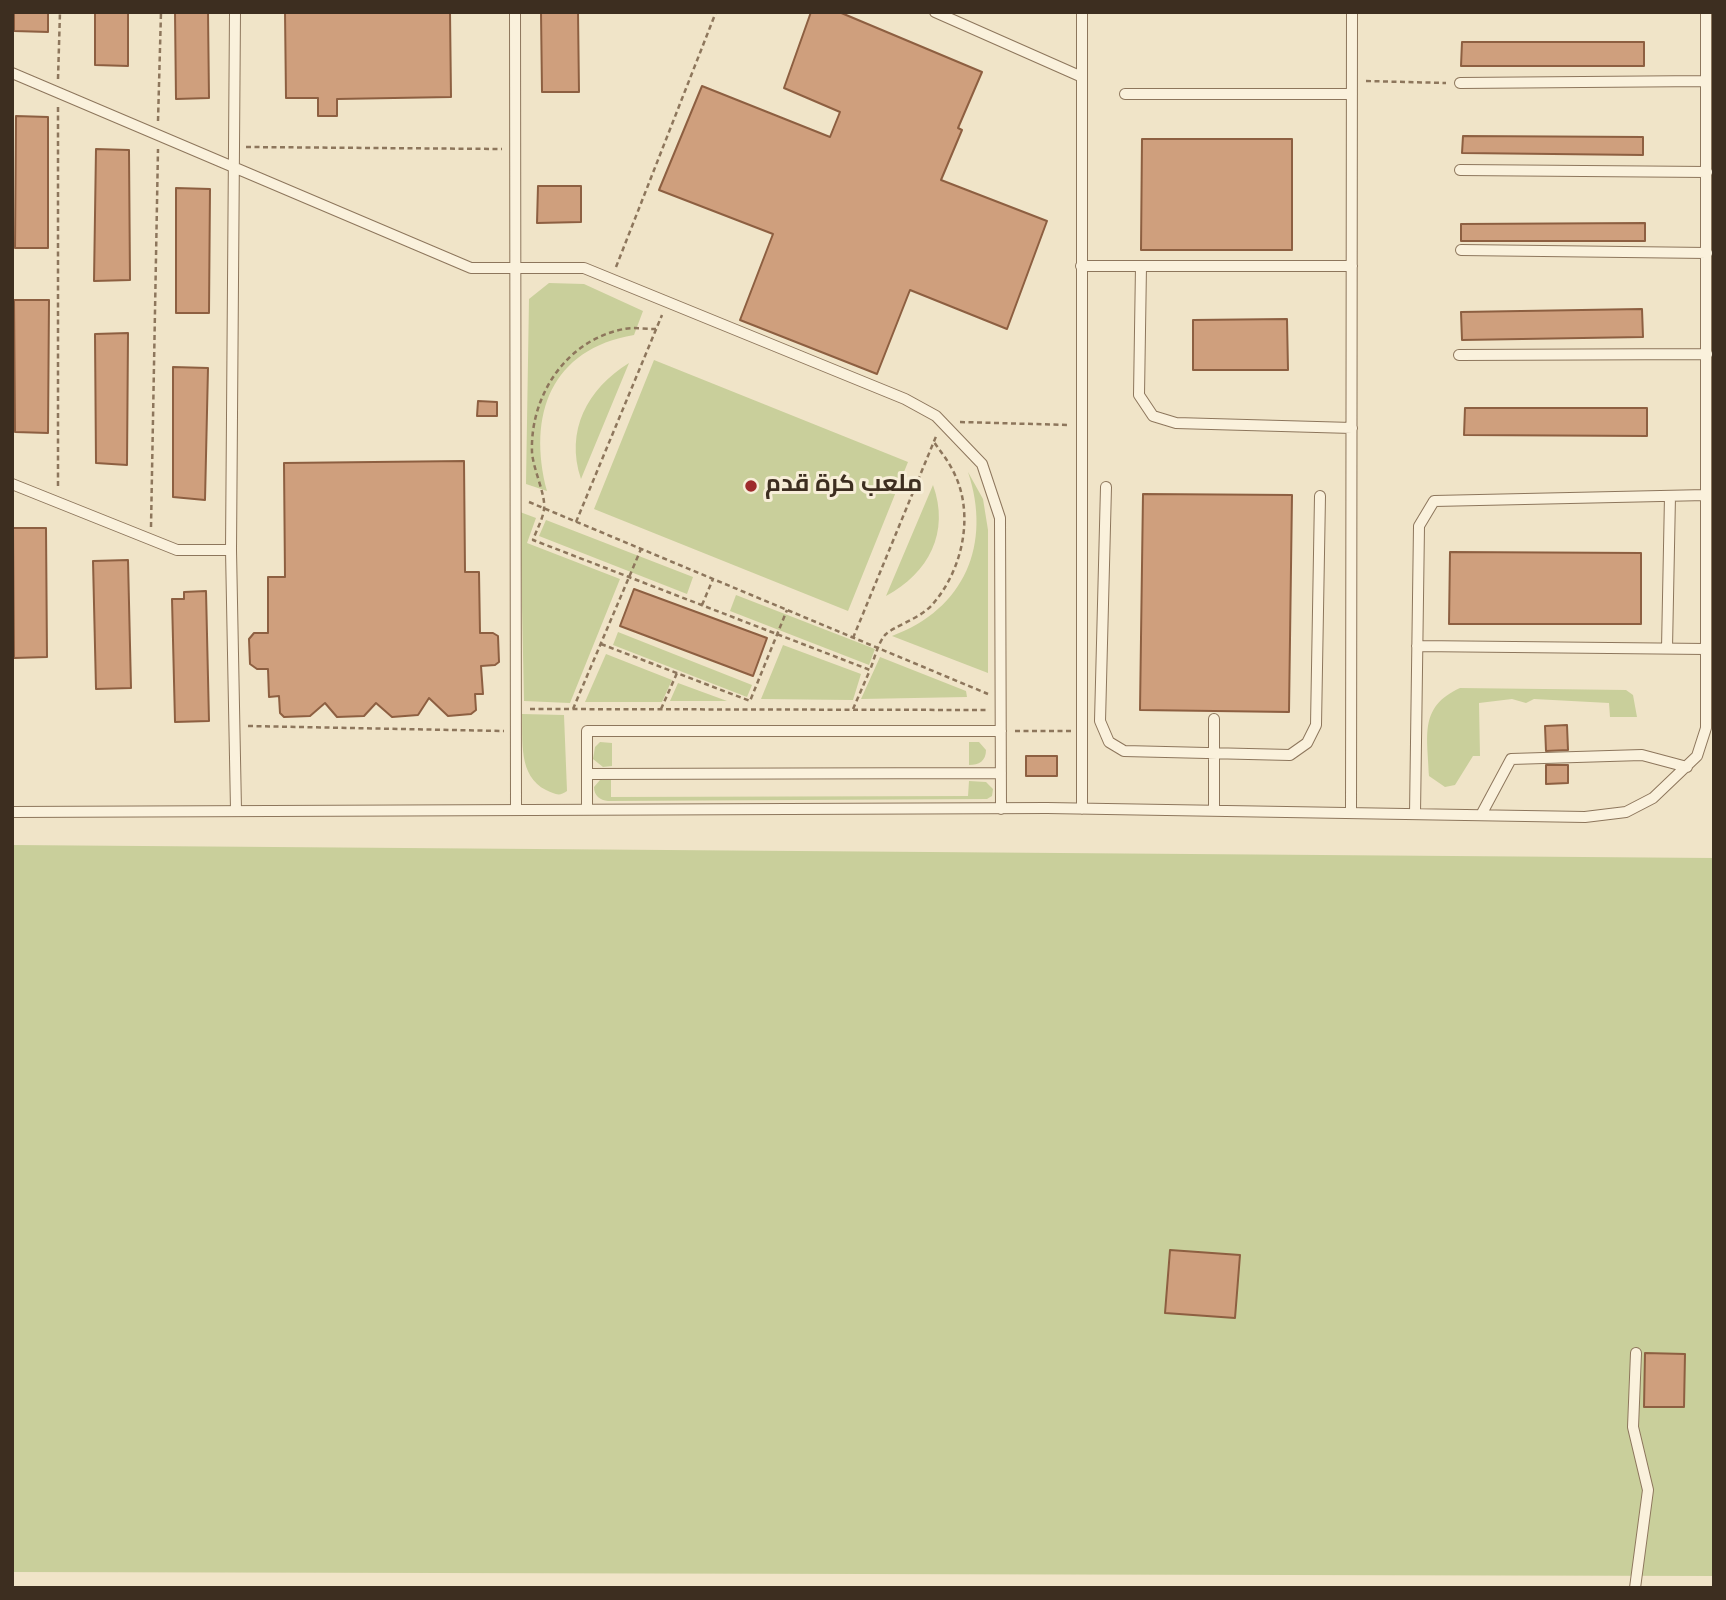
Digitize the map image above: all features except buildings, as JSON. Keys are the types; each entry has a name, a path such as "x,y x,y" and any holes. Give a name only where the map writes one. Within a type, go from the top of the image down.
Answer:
{"lane":[{"path":"235,12 236,169 231,550 236,810"},
{"path":"515,12 516,810"},
{"path":"935,12 1082,76"},
{"path":"1082,12 1082,809"},
{"path":"1351,813 1352,12"},
{"path":"12,812 1082,809 1586,817 1626,812 1653,798 1697,756 1706,728 1706,495 1710,378 1707,354 1706,12"},
{"path":"12,73 471,268 584,268 905,399 942,422 982,464 1000,518 1001,809"},
{"path":"1460,83 1706,81"},
{"path":"1125,94 1352,94"},
{"path":"1461,170 1707,172"},
{"path":"1461,250 1707,253"},
{"path":"1081,266 1352,265"},
{"path":"1141,266 1139,395 1153,416 1176,423 1352,428"},
{"path":"1459,355 1707,354"},
{"path":"12,484 177,550 231,550"},
{"path":"1106,487 1100,721 1109,742 1124,751 1290,755 1307,743 1316,725 1320,496"},
{"path":"1415,814 1419,526 1434,501 1706,495"},
{"path":"1667,648 1670,496"},
{"path":"1417,646 1706,649"},
{"path":"1214,719 1214,811"},
{"path":"587,810 587,731 1001,731"},
{"path":"1480,815 1511,759 1642,755 1687,766"},
{"path":"587,774 1001,773"},
{"path":"1635,1588 1648,1490 1633,1427 1636,1353"}],"path":[{"path":"58,502 60,12"},
{"path":"150,539 161,12"},
{"path":"611,279 716,12"},
{"path":"1352,81 1460,83"},
{"path":"236,147 516,149"},
{"path":"576,522 667,302"},
{"path":"656,329 624,329 601,337 575,352 555,373 541,398 533,423 532,454 545,509 533,540 870,670"},
{"path":"853,638 942,422 1082,425"},
{"path":"853,709 886,635 912,622 931,605 948,583 960,555 965,526 961,496 953,470 934,442"},
{"path":"516,497 879,649 1001,705"},
{"path":"573,709 641,549"},
{"path":"701,605 713,579"},
{"path":"747,709 787,610"},
{"path":"601,644 750,701"},
{"path":"661,709 677,673"},
{"path":"516,709 853,709 1001,705"},
{"path":"234,726 516,731"},
{"path":"1001,731 1081,731"}],"green space":[{"path":"549,283 584,284 643,311 634,335 606,343 583,355 565,370 552,390 544,412 540,437 547,491 526,484 529,299"},
{"name":"ملعب كرة قدم","path":"654,360 908,462 848,611 594,509"},
{"path":"629,363 581,479 576,444 583,413 602,385"},
{"path":"968,472 983,499 988,530 988,673 892,636 917,624 938,609 954,591 966,571 974,548 977,524 975,499"},
{"path":"933,485 939,519 932,550 914,576 886,596"},
{"path":"520,512 536,518 527,543 620,579 570,703 524,701"},
{"path":"546,520 693,577 687,594 539,536"},
{"path":"736,595 875,649 869,665 730,611"},
{"path":"618,632 752,685 747,697 613,645"},
{"path":"783,645 861,674 853,700 761,699"},
{"path":"606,654 672,680 662,702 585,702"},
{"path":"880,657 966,691 967,697 861,699"},
{"path":"678,683 727,701 670,701"},
{"path":"1460,688 1626,690 1633,695 1637,717 1610,717 1609,703 1534,699 1526,703 1512,699 1479,703 1480,756 1473,756 1455,785 1445,787 1429,776 1428,725 1437,704"},
{"path":"522,714 564,715 567,791 564,793 557,794 537,784 526,767"},
{"path":"600,742 612,743 612,766 603,767 593,759 595,747"},
{"path":"969,742 979,742 986,750 985,757 979,763 969,765"},
{"path":"600,780 611,780 611,797 968,796 969,781 986,782 993,789 992,796 987,799 608,801 600,799 595,793 594,787"},
{"path":"12,845 1714,858 1714,1576 12,1572"}],"place":[{"name":"ملعب كرة قدم","path":"751,486"}]}
